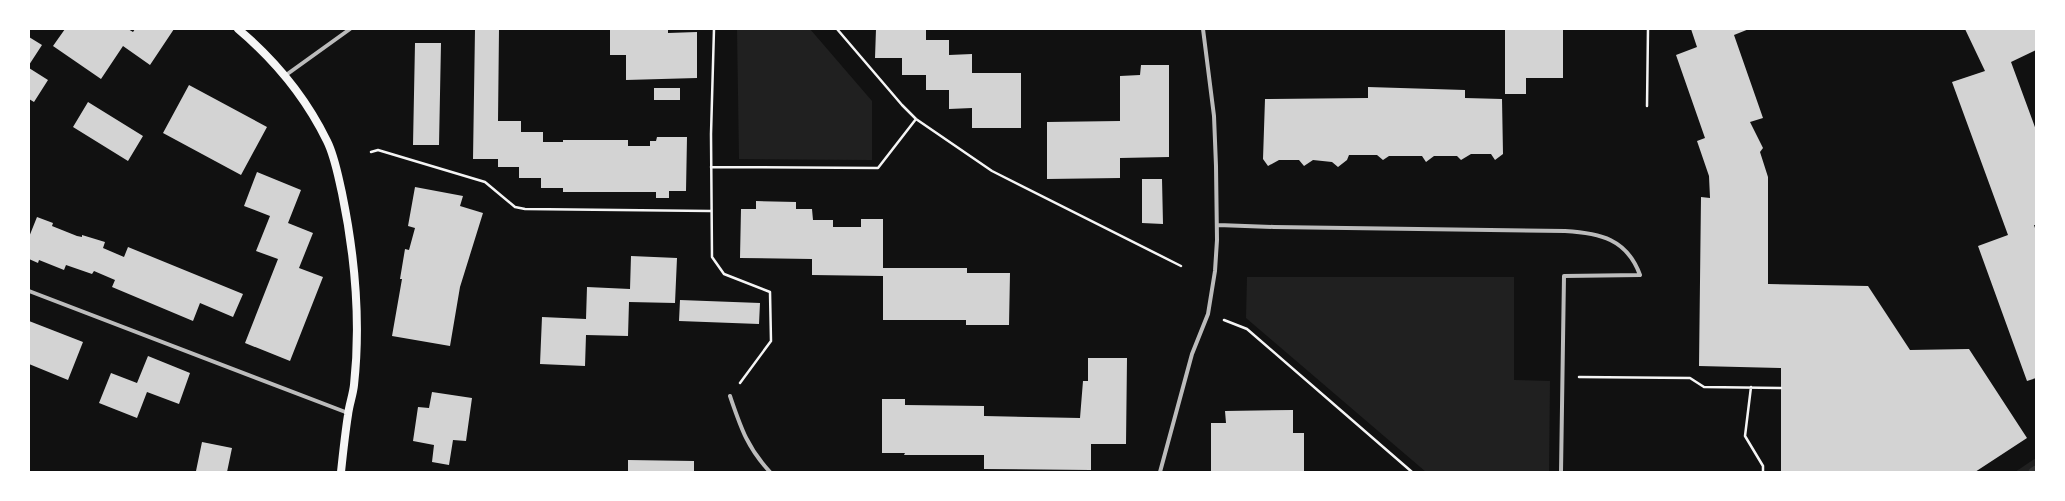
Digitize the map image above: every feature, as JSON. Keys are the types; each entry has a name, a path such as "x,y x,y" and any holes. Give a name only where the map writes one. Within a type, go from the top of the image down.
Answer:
{"main road":[{"path":"238,29 264,51 286,75 312,112 328,142 335,161 352,251 358,312 354,386 348,414 341,472"}],"street":[{"path":"286,75 350,29"},
{"path":"1160,472 1192,354 1208,314 1215,272 1218,225 1214,116 1203,29"},
{"path":"1218,225 1566,231 1583,232 1617,242 1627,250 1635,261 1640,274 1564,276 1561,472"},
{"path":"29,291 348,414"},
{"path":"730,396 745,438 755,456 770,472"}],"path":[{"path":"714,29 710,211 712,257 724,274 770,292 770,341 730,396"},
{"path":"837,29 916,119 992,171 1181,266"},
{"path":"1647,106 1648,29"},
{"path":"711,167 878,168 916,119"},
{"path":"371,152 378,150 485,182 515,207 526,209 710,211"},
{"path":"1208,314 1247,329 1412,472"},
{"path":"1577,377 1690,378 1704,387 1781,388"},
{"path":"1751,387 1744,436 1763,466 1763,472"}],"shaded area":[{"path":"737,29 810,29 872,101 872,160 739,159"},
{"path":"1247,277 1514,277 1514,380 1550,381 1549,472 1426,472 1246,318"},
{"path":"2036,458 2036,472 2015,472"}],"building":[{"path":"65,29 128,29 133,32 135,29 174,29 150,65 123,46 101,79 53,46"},
{"path":"475,29 499,29 498,121 521,121 521,132 543,132 543,142 563,142 563,140 628,140 628,146 650,146 650,141 656,141 657,137 687,137 686,191 669,191 669,198 656,198 656,192 563,192 563,188 541,188 541,178 519,178 519,167 498,167 498,159 473,159"},
{"path":"610,29 668,29 668,33 697,32 697,78 626,80 626,55 610,55"},
{"path":"876,29 926,29 926,40 949,40 949,55 972,54 972,73 1021,73 1021,128 972,128 972,108 949,109 949,90 926,90 926,75 902,75 902,58 875,58"},
{"path":"1505,29 1563,29 1563,78 1526,78 1526,94 1505,94"},
{"path":"1691,29 1749,29 1734,35 1763,118 1750,122 1763,148 1760,152 1768,177 1768,284 1868,286 1910,350 1969,349 2027,438 1975,472 1781,472 1781,368 1699,366 1701,197 1710,198 1709,176 1697,141 1705,138 1676,55 1697,47"},
{"path":"1965,29 2036,29 2036,50 2011,62 2036,130 2036,225 2034,225 2036,231 2036,378 2027,381 1978,246 2008,235 1952,82 1985,71"},
{"path":"29,37 42,45 29,65"},
{"path":"415,43 441,43 439,145 413,145"},
{"path":"1141,65 1169,65 1169,157 1120,158 1120,178 1047,179 1047,122 1120,121 1120,76 1140,75"},
{"path":"29,68 48,80 34,102 29,99"},
{"path":"189,85 267,127 241,175 163,133"},
{"path":"1368,87 1465,90 1465,98 1502,99 1503,154 1495,160 1491,154 1471,154 1461,160 1457,156 1434,156 1426,162 1422,156 1389,156 1383,160 1377,155 1349,155 1347,160 1338,167 1332,162 1313,160 1304,166 1299,160 1279,160 1268,166 1263,159 1265,99 1368,98"},
{"path":"654,88 680,88 680,100 654,100"},
{"path":"88,102 143,136 128,161 73,127"},
{"path":"257,172 301,190 288,223 313,233 299,268 323,277 290,361 245,343 278,259 256,251 270,216 244,206"},
{"path":"1142,179 1162,179 1163,224 1142,223"},
{"path":"415,187 463,196 460,206 483,213 460,287 450,346 392,336 402,279 400,279 405,249 409,250 415,228 408,226"},
{"path":"756,201 796,202 796,209 812,209 813,220 833,220 833,227 861,227 861,219 883,219 883,268 967,268 967,273 1010,273 1009,325 966,325 966,320 883,320 883,276 812,275 812,259 740,258 741,209 756,209"},
{"path":"37,217 53,223 52,226 77,236 82,237 82,235 105,242 103,248 124,257 128,247 243,294 233,317 200,303 193,321 112,287 115,280 94,271 92,274 66,265 64,270 39,260 38,263 29,259 29,237"},
{"path":"631,256 677,258 675,303 629,302 628,336 586,335 585,366 540,364 542,317 586,319 587,287 630,289"},
{"path":"680,300 760,303 759,324 679,321"},
{"path":"29,321 83,342 68,380 29,364"},
{"path":"148,356 190,373 179,404 147,392 137,418 99,403 111,373 137,383"},
{"path":"1088,358 1127,358 1126,444 1091,444 1091,470 984,469 984,455 904,455 905,453 882,453 882,399 905,399 905,405 984,406 984,416 1080,418 1083,381 1088,381"},
{"path":"432,392 472,398 466,441 453,440 449,465 432,462 434,445 413,441 418,407 429,408"},
{"path":"1293,410 1293,433 1304,433 1304,472 1211,472 1211,423 1226,423 1225,411"},
{"path":"202,442 232,448 227,472 196,471"},
{"path":"628,460 694,461 694,472 628,472"}]}
